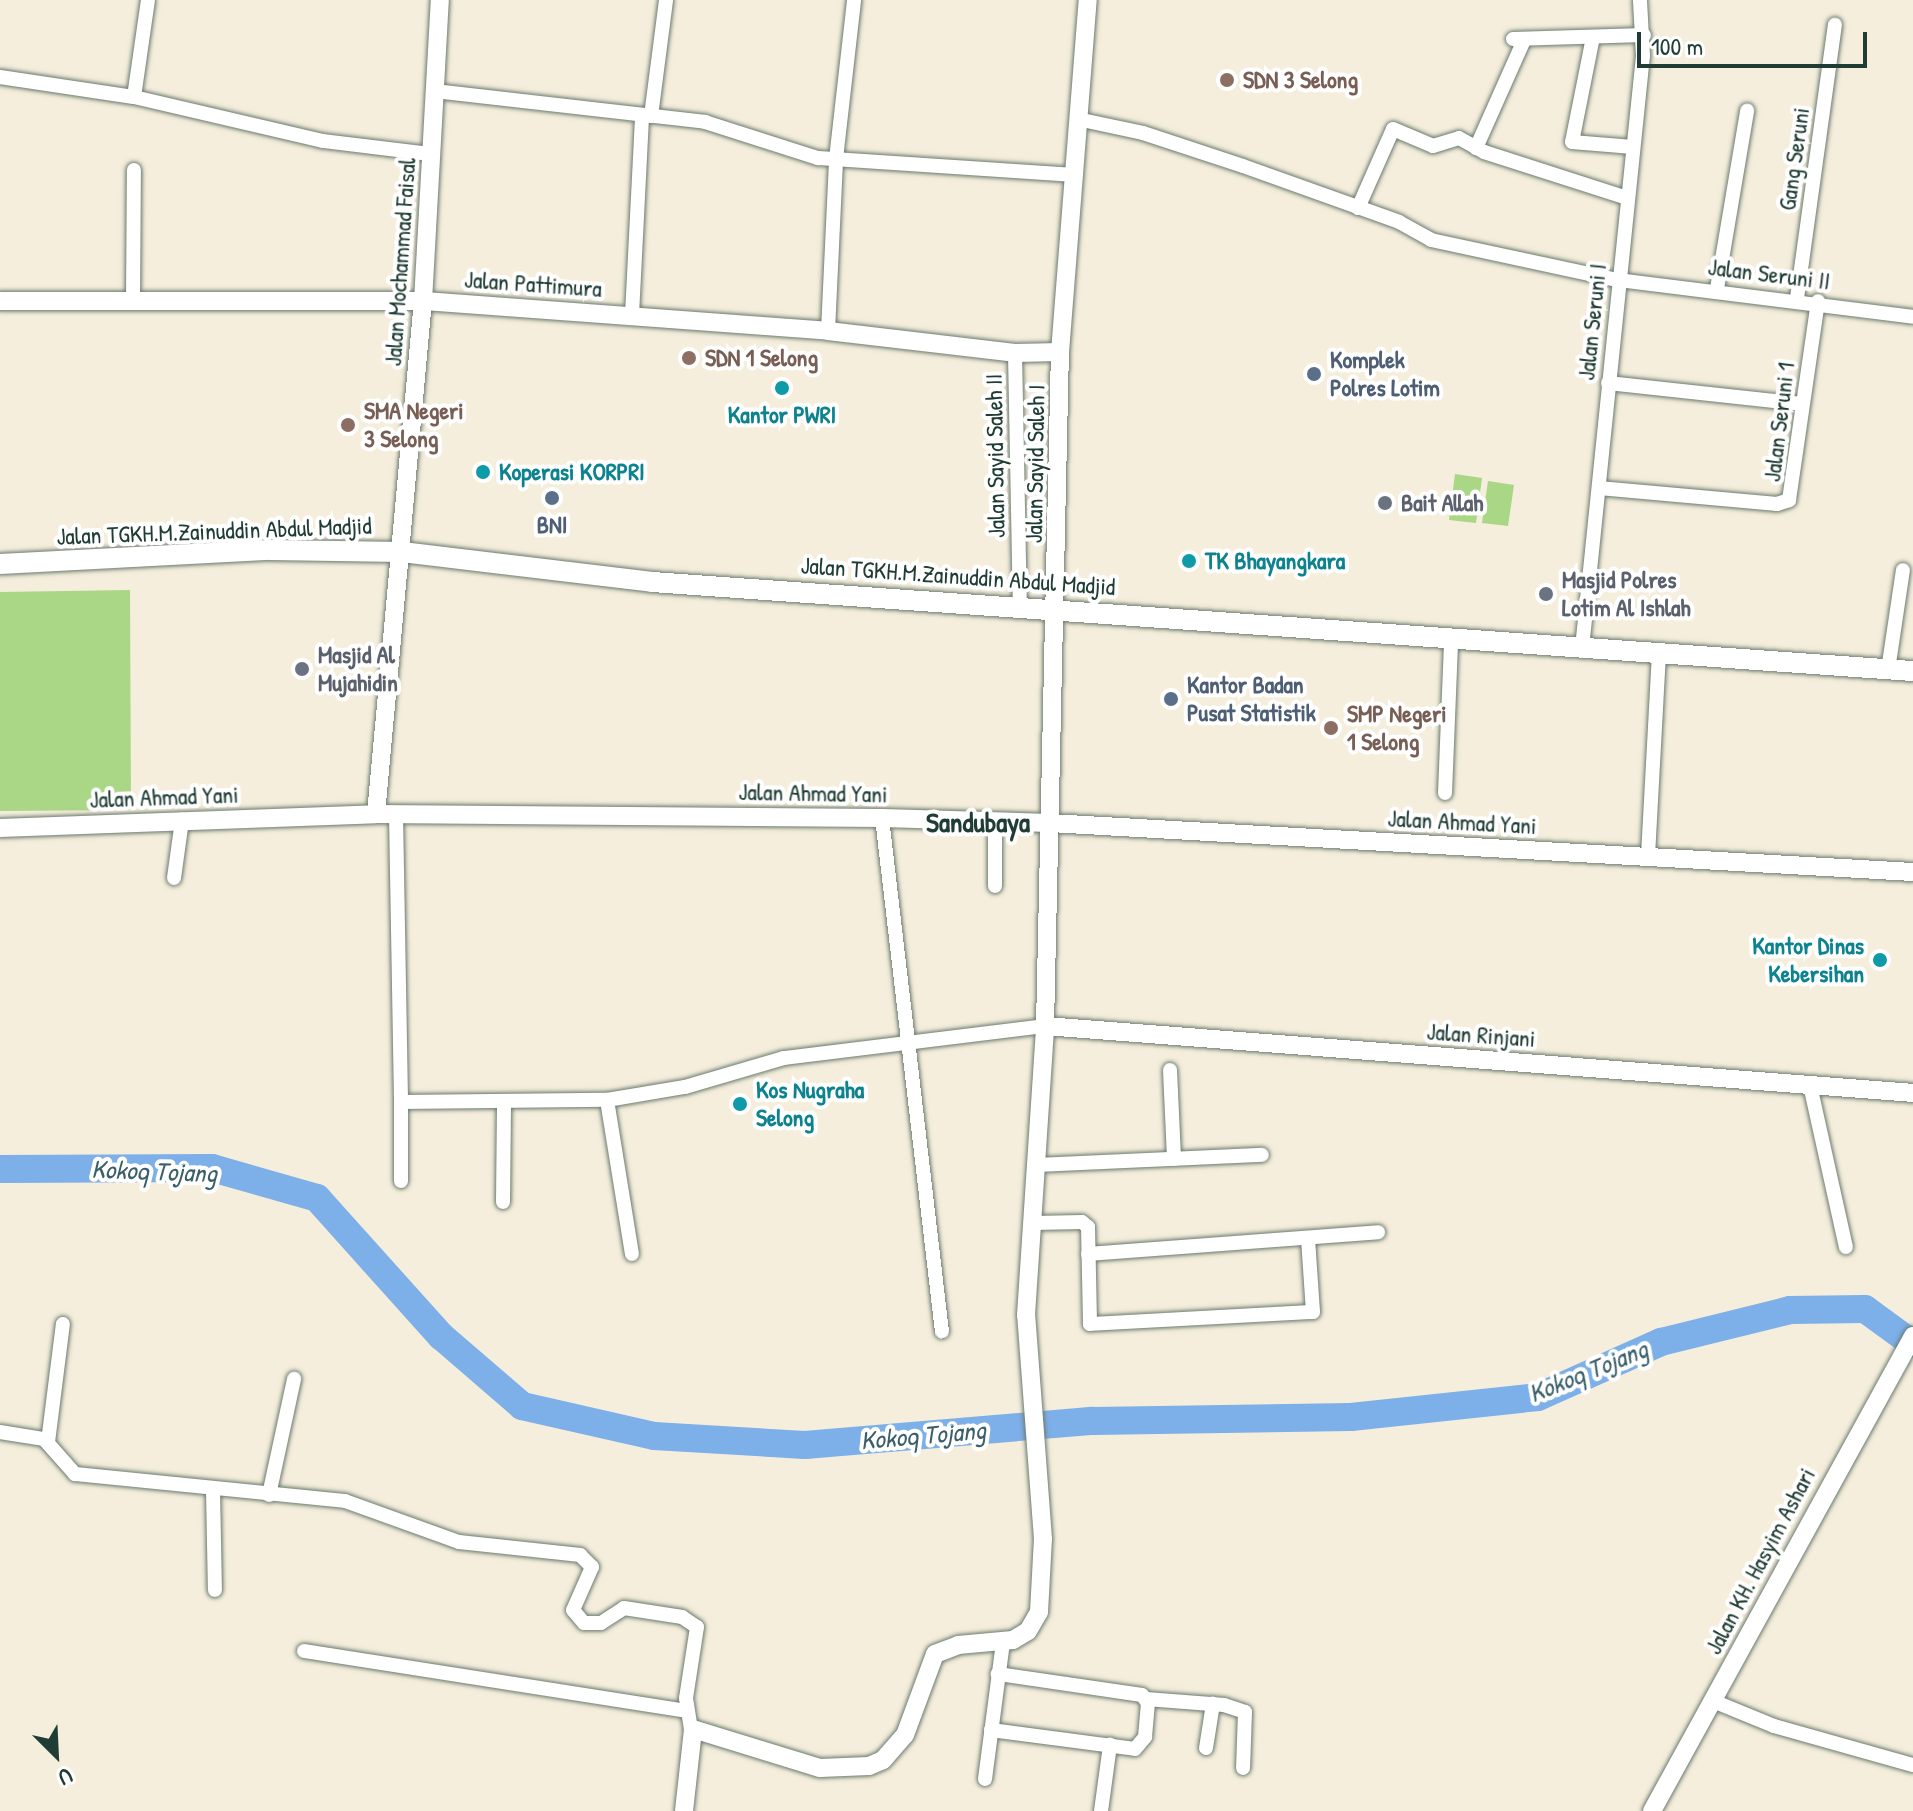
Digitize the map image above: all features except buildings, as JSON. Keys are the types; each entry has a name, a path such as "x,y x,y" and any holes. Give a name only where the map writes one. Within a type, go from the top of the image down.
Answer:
{"main road":[{"name":"Jalan TGKH.M.Zainuddin Abdul Madjid","path":"0,564 270,550 402,552 652,582 1020,606 1451,642 1913,671"}],"street":[{"path":"134,97 148,0"},
{"name":"Jalan Mochammad Faisal","path":"376,814 423,301 440,0"},
{"path":"632,315 646,116 666,0"},
{"path":"828,331 836,159 854,0"},
{"name":"Jalan Sayid Saleh I","path":"1003,1643 1028,1631 1039,1612 1044,1567 1026,1315 1045,1026 1060,352 1082,120 1088,0"},
{"name":"Jalan Seruni I","path":"1582,648 1644,35 1640,0"},
{"name":"Gang Seruni","path":"1797,298 1835,25"},
{"path":"1476,148 1519,39 1644,35"},
{"path":"1593,37 1572,142 1633,147"},
{"path":"0,77 134,97 288,134 431,154"},
{"path":"435,91 705,122 800,156 1075,175"},
{"path":"1717,289 1747,111"},
{"name":"Jalan Seruni II","path":"1082,120 1143,133 1358,208 1431,240 1618,280 1797,298 1913,317"},
{"path":"1358,208 1393,129 1433,146 1459,138 1476,148 1627,198"},
{"path":"133,301 134,170"},
{"name":"Jalan Pattimura","path":"0,301 423,301 828,331 1015,353 1060,352"},
{"name":"Jalan Seruni 1","path":"1599,488 1784,504 1792,494 1818,301"},
{"name":"Jalan Sayid Saleh II","path":"1015,353 1020,606"},
{"path":"1608,383 1802,404"},
{"path":"1888,670 1903,570"},
{"path":"1445,793 1451,642"},
{"path":"1648,856 1659,654"},
{"name":"Jalan Ahmad Yani","path":"0,828 376,814 882,818 1050,823 1913,872"},
{"path":"396,814 401,1181"},
{"path":"882,818 905,1042 942,1332"},
{"path":"174,878 182,820"},
{"path":"995,821 995,886"},
{"path":"401,1102 607,1100 685,1087 784,1058 1045,1026"},
{"name":"Jalan Rinjani","path":"1045,1026 1913,1093"},
{"path":"1170,1070 1174,1159"},
{"path":"1810,1085 1846,1247"},
{"path":"607,1100 632,1254"},
{"path":"503,1202 504,1102"},
{"path":"1038,1165 1262,1155"},
{"path":"1034,1223 1082,1222 1090,1235 1090,1324 1313,1312 1308,1238"},
{"path":"1088,1254 1378,1232"},
{"path":"48,1442 63,1324"},
{"name":"Jalan KH. Hasyim Ashari","path":"1652,1811 1913,1336"},
{"path":"269,1495 294,1379"},
{"path":"0,1432 48,1442 75,1474 359,1504 459,1542 580,1555 592,1567 573,1610 584,1623 601,1623 624,1608 682,1617 697,1627 687,1711 691,1730 684,1811"},
{"path":"213,1490 215,1590"},
{"path":"691,1730 820,1768 869,1766 883,1760 905,1735 935,1654 958,1645 1003,1643 985,1779"},
{"path":"304,1651 687,1711"},
{"path":"998,1674 1146,1699 1239,1708 1247,1716 1243,1768"},
{"path":"991,1730 1110,1745 1142,1744 1146,1699"},
{"path":"1713,1701 1774,1726 1913,1765"},
{"path":"1206,1748 1213,1704"},
{"path":"1101,1811 1110,1745"}],"green space":[{"path":"1455,474 1482,478 1476,523 1449,520"},
{"path":"1488,481 1514,485 1508,526 1482,523"},
{"path":"130,590 131,810 0,811 0,592"}],"waterway":[{"name":"Kokoq Tojang","path":"0,1169 212,1168 317,1198 441,1336 522,1406 654,1436 805,1445 1093,1421 1351,1417 1538,1397 1661,1342 1790,1310 1865,1309 1913,1344"}],"place":[{"name":"SDN 3 Selong","path":"1227,80"},
{"name":"SDN 1 Selong","path":"689,358"},
{"name":"Komplek Polres Lotim","path":"1314,374"},
{"name":"Kantor PWRI","path":"782,388"},
{"name":"SMA Negeri 3 Selong","path":"348,425"},
{"name":"Koperasi KORPRI","path":"483,472"},
{"name":"BNI","path":"552,498"},
{"name":"Bait Allah","path":"1385,503"},
{"name":"TK Bhayangkara","path":"1189,561"},
{"name":"Masjid Polres Lotim Al Ishlah","path":"1546,594"},
{"name":"Masjid Al Mujahidin","path":"302,669"},
{"name":"Kantor Badan Pusat Statistik","path":"1171,699"},
{"name":"SMP Negeri 1 Selong","path":"1331,728"},
{"name":"Kantor Dinas Kebersihan","path":"1880,960"},
{"name":"Kos Nugraha Selong","path":"740,1104"}],"district":[{"name":"Sandubaya","path":"978,822"}]}
